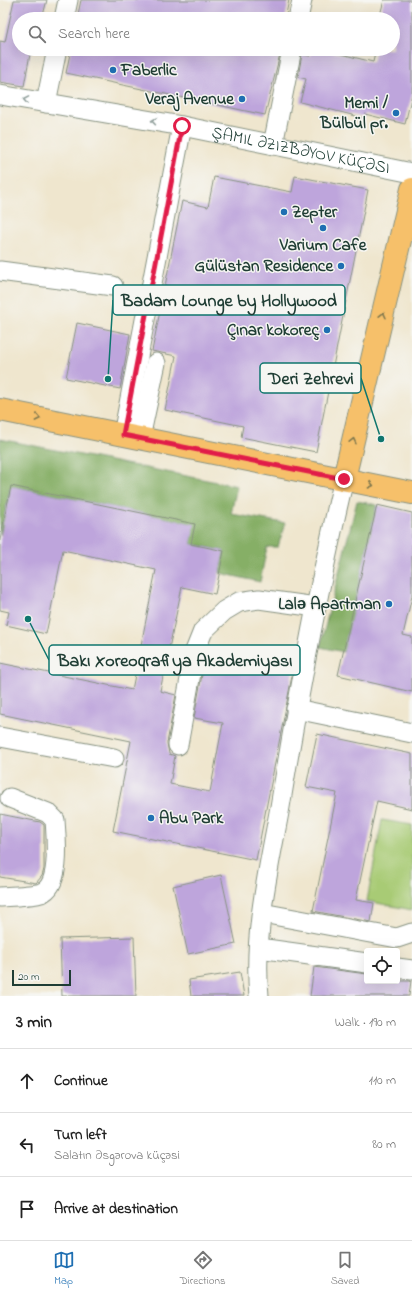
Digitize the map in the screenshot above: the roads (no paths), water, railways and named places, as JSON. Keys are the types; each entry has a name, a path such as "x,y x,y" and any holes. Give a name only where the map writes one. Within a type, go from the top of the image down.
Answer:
{"main road":[{"path":"344,479 412,190"},
{"path":"0,410 412,493"}],"street":[{"path":"65,12 68,0"},
{"path":"299,12 302,0"},
{"path":"46,103 56,56"},
{"path":"273,145 291,56"},
{"name":"ŞAMIL ƏZIZBƏYOV KÜÇƏSI","path":"0,95 182,126 412,173"},
{"path":"131,437 182,126"},
{"path":"0,271 113,286"},
{"path":"131,437 156,362"},
{"path":"259,996 259,948 262,913 296,709 316,607 344,479"},
{"path":"178,744 195,650 203,631 224,611 239,602 259,599 316,607"},
{"path":"296,709 412,733"},
{"path":"0,737 114,758"},
{"path":"0,897 40,893 48,888 54,876 56,841 55,820 48,813 10,798"},
{"path":"262,913 397,938 412,933"},
{"path":"259,948 364,963"},
{"path":"400,968 412,970"}],"place":[{"name":"Faberlic","path":"113,70"},
{"name":"Veraj Avenue","path":"242,99"},
{"name":"Memi / Bülbül pr.","path":"396,113"},
{"name":"Zepter","path":"284,212"},
{"name":"Varium Cafe","path":"323,228"},
{"name":"Gülüstan Residence","path":"341,266"},
{"name":"Çınar kokoreç","path":"327,330"},
{"name":"Badam Lounge by Hollywood","path":"108,379"},
{"name":"Deri Zehrevi","path":"381,439"},
{"name":"Lalә Apartman","path":"389,604"},
{"name":"Bakı Xoreoqrafiya Akademiyası","path":"28,619"},
{"name":"Abu Park","path":"151,818"}]}
